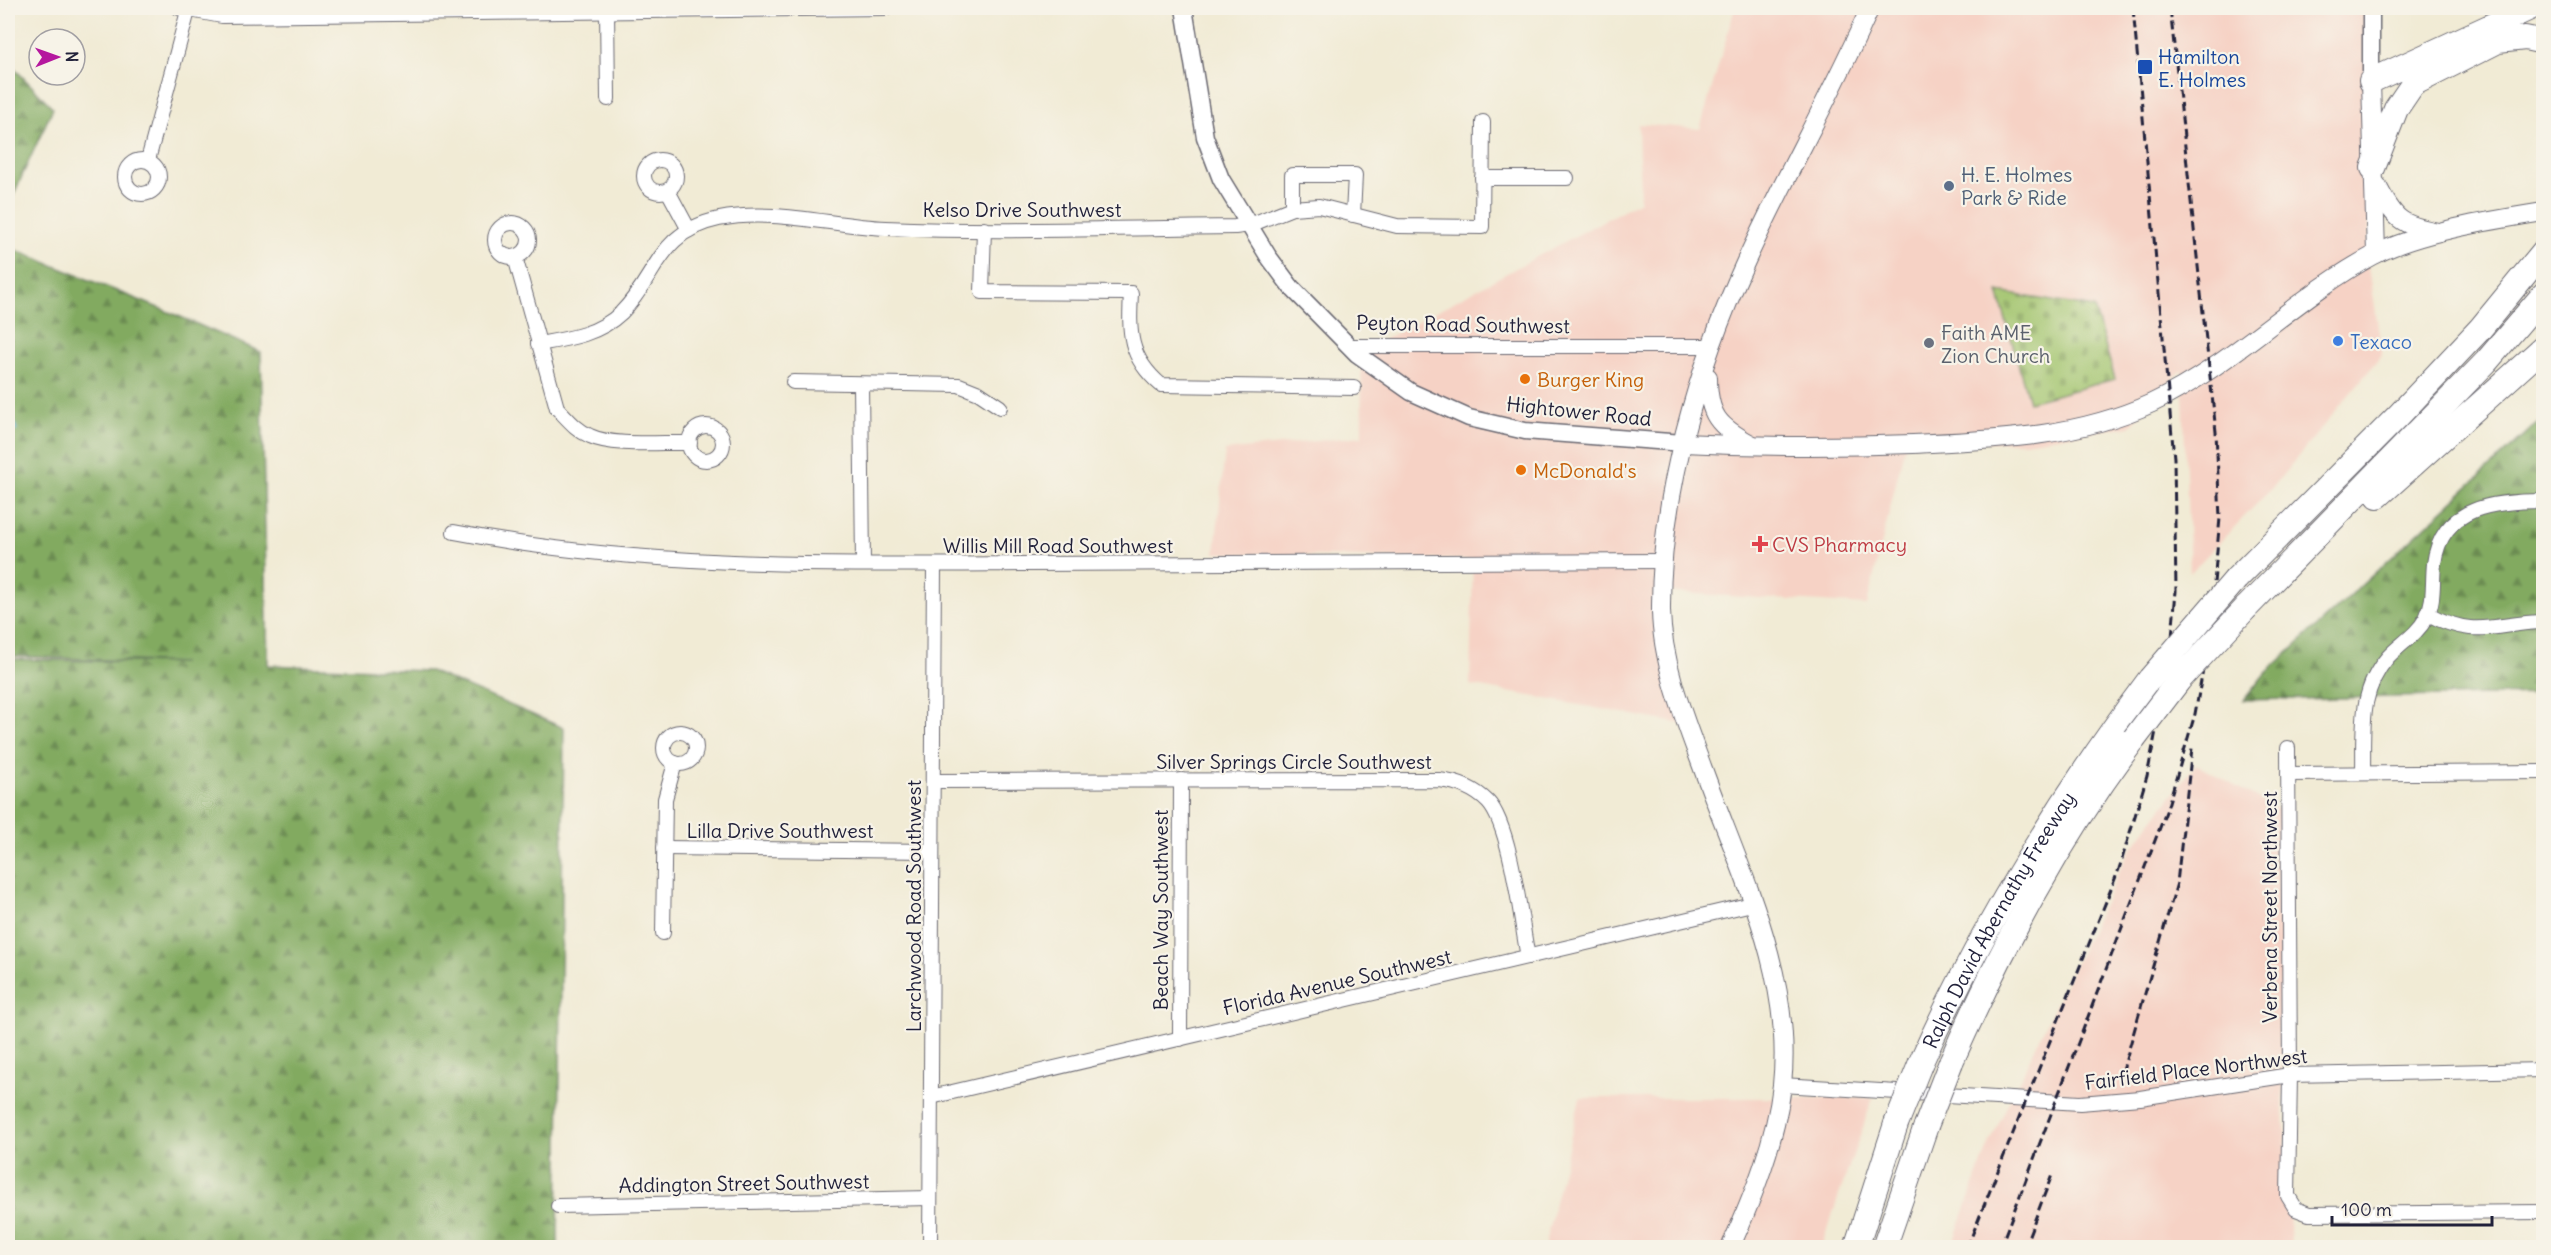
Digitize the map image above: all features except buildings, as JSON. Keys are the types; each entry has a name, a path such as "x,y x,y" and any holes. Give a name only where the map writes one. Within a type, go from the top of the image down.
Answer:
{"highway":[{"path":"2371,88 2530,8"},
{"path":"2371,88 2389,94 2498,41 2525,38 2544,42"},
{"path":"2373,174 2396,109 2413,84"},
{"name":"Ralph David Abernathy Freeway","path":"1856,1248 1896,1124 1955,986 2048,823 2092,756 2150,678 2236,579 2399,416 2480,329 2542,249"},
{"path":"2327,527 2486,362 2544,294"},
{"path":"2327,527 2373,500 2544,347"},
{"name":"Ralph David Abernathy Freeway","path":"1884,1248 1926,1126 1951,1062 1991,974 2041,877 2134,739 2179,680 2246,608 2327,527"}],"main road":[{"path":"1730,1248 1765,1159 1775,1123 1782,1085 1784,1044 1780,1002 1772,965 1692,738 1668,660 1661,613 1671,499 1683,443 1710,352 1746,262 1870,8"},
{"path":"2371,88 2376,254"},
{"path":"2373,174 2391,213 2411,227 2439,232"},
{"path":"1683,443 1755,447 1848,447 2013,439 2060,433 2106,422 2154,402 2191,383 2322,287 2376,254 2439,232 2544,212"},
{"path":"1710,352 1708,398 1716,419 1728,432 1755,447"}],"street":[{"path":"148,160 184,9 222,16 887,8"},
{"name":"Peyton Road Southwest","path":"1184,8 1205,137 1221,179 1268,256 1291,287 1349,346 1710,352"},
{"path":"2371,8 2371,88"},
{"path":"607,10 608,99"},
{"path":"1483,122 1482,178 1568,178"},
{"path":"1292,208 1292,175 1355,175 1353,215"},
{"name":"Kelso Drive Southwest","path":"689,230 720,219 794,218 885,228 984,230 1235,227 1250,225 1292,208 1319,206 1406,227 1482,227 1482,178"},
{"path":"538,344 574,338 601,328 621,312 663,252 689,230 668,191"},
{"path":"984,230 982,292 1131,293 1129,331 1137,360 1161,385 1354,388"},
{"path":"515,257 557,408 574,426 591,437 614,440 690,442"},
{"name":"Hightower Road","path":"1349,346 1384,375 1411,392 1470,418 1525,431 1683,443"},
{"path":"793,382 959,385 980,393 1000,407"},
{"path":"857,383 863,564"},
{"path":"2362,773 2365,705 2369,684 2375,672 2394,651 2411,638 2428,614 2432,605 2434,563 2448,530 2466,513 2484,505 2504,501 2544,501"},
{"name":"Willis Mill Road Southwest","path":"454,532 527,546 593,554 863,564 1664,561"},
{"name":"Larchwood Road Southwest","path":"930,1248 934,565"},
{"path":"2428,614 2447,624 2469,629 2486,630 2518,623 2544,622"},
{"name":"Verbena Street Northwest","path":"2288,748 2290,1075 2288,1196 2296,1209 2309,1214 2544,1212"},
{"path":"663,933 665,799 675,763"},
{"path":"2288,774 2544,772"},
{"name":"Beach Way Southwest","path":"1180,780 1180,1039"},
{"name":"Silver Springs Circle Southwest","path":"933,781 1439,780 1469,788 1489,803 1502,826 1528,957"},
{"name":"Lilla Drive Southwest","path":"664,848 932,851"},
{"name":"Florida Avenue Southwest","path":"931,1097 1752,904"},
{"name":"Fairfield Place Northwest","path":"1782,1085 2080,1102 2140,1098 2290,1075 2544,1070"},
{"name":"Addington Street Southwest","path":"558,1206 930,1198"}],"shaded area":[{"path":"1735,8 2375,8 2368,259 2382,355 2271,489 2190,573 2182,369 2130,426 2024,442 1906,441 1867,605 1653,591 1688,725 1470,685 1473,560 1215,553 1225,451 1362,436 1361,352 1640,201 1638,124 1700,129"},
{"path":"2196,764 2281,812 2282,1072 2291,1247 1951,1248 1989,1144 2128,853"},
{"path":"1580,1098 1873,1098 1821,1247 1544,1248"}],"green space":[{"path":"8,62 27,81 27,87 32,87 53,108 8,207"},
{"path":"8,247 261,352 268,665 430,671 564,728 558,1247 8,1247 8,659 183,663 8,656"},
{"path":"1998,292 2094,308 2115,379 2029,402"},
{"path":"2543,418 2543,694 2244,700 2263,676"}],"waterway":[{"path":"8,408 16,430"}],"railway":[{"path":"1967,1248 2119,869 2147,776 2170,661 2176,591 2174,458 2133,8"},
{"path":"2000,1248 2167,809 2195,714 2209,637 2220,518 2216,432 2170,8"},
{"path":"2122,1073 2177,883 2192,748"},
{"path":"2024,1248 2052,1175"}],"place":[{"name":"Hamilton E. Holmes","path":"2145,67"},
{"name":"H. E. Holmes Park & Ride","path":"1949,186"},
{"name":"Texaco","path":"2338,341"},
{"name":"Faith AME Zion Church","path":"1929,343"},
{"name":"Burger King","path":"1525,379"},
{"name":"McDonald's","path":"1521,470"},
{"name":"CVS Pharmacy","path":"1760,544"}]}
